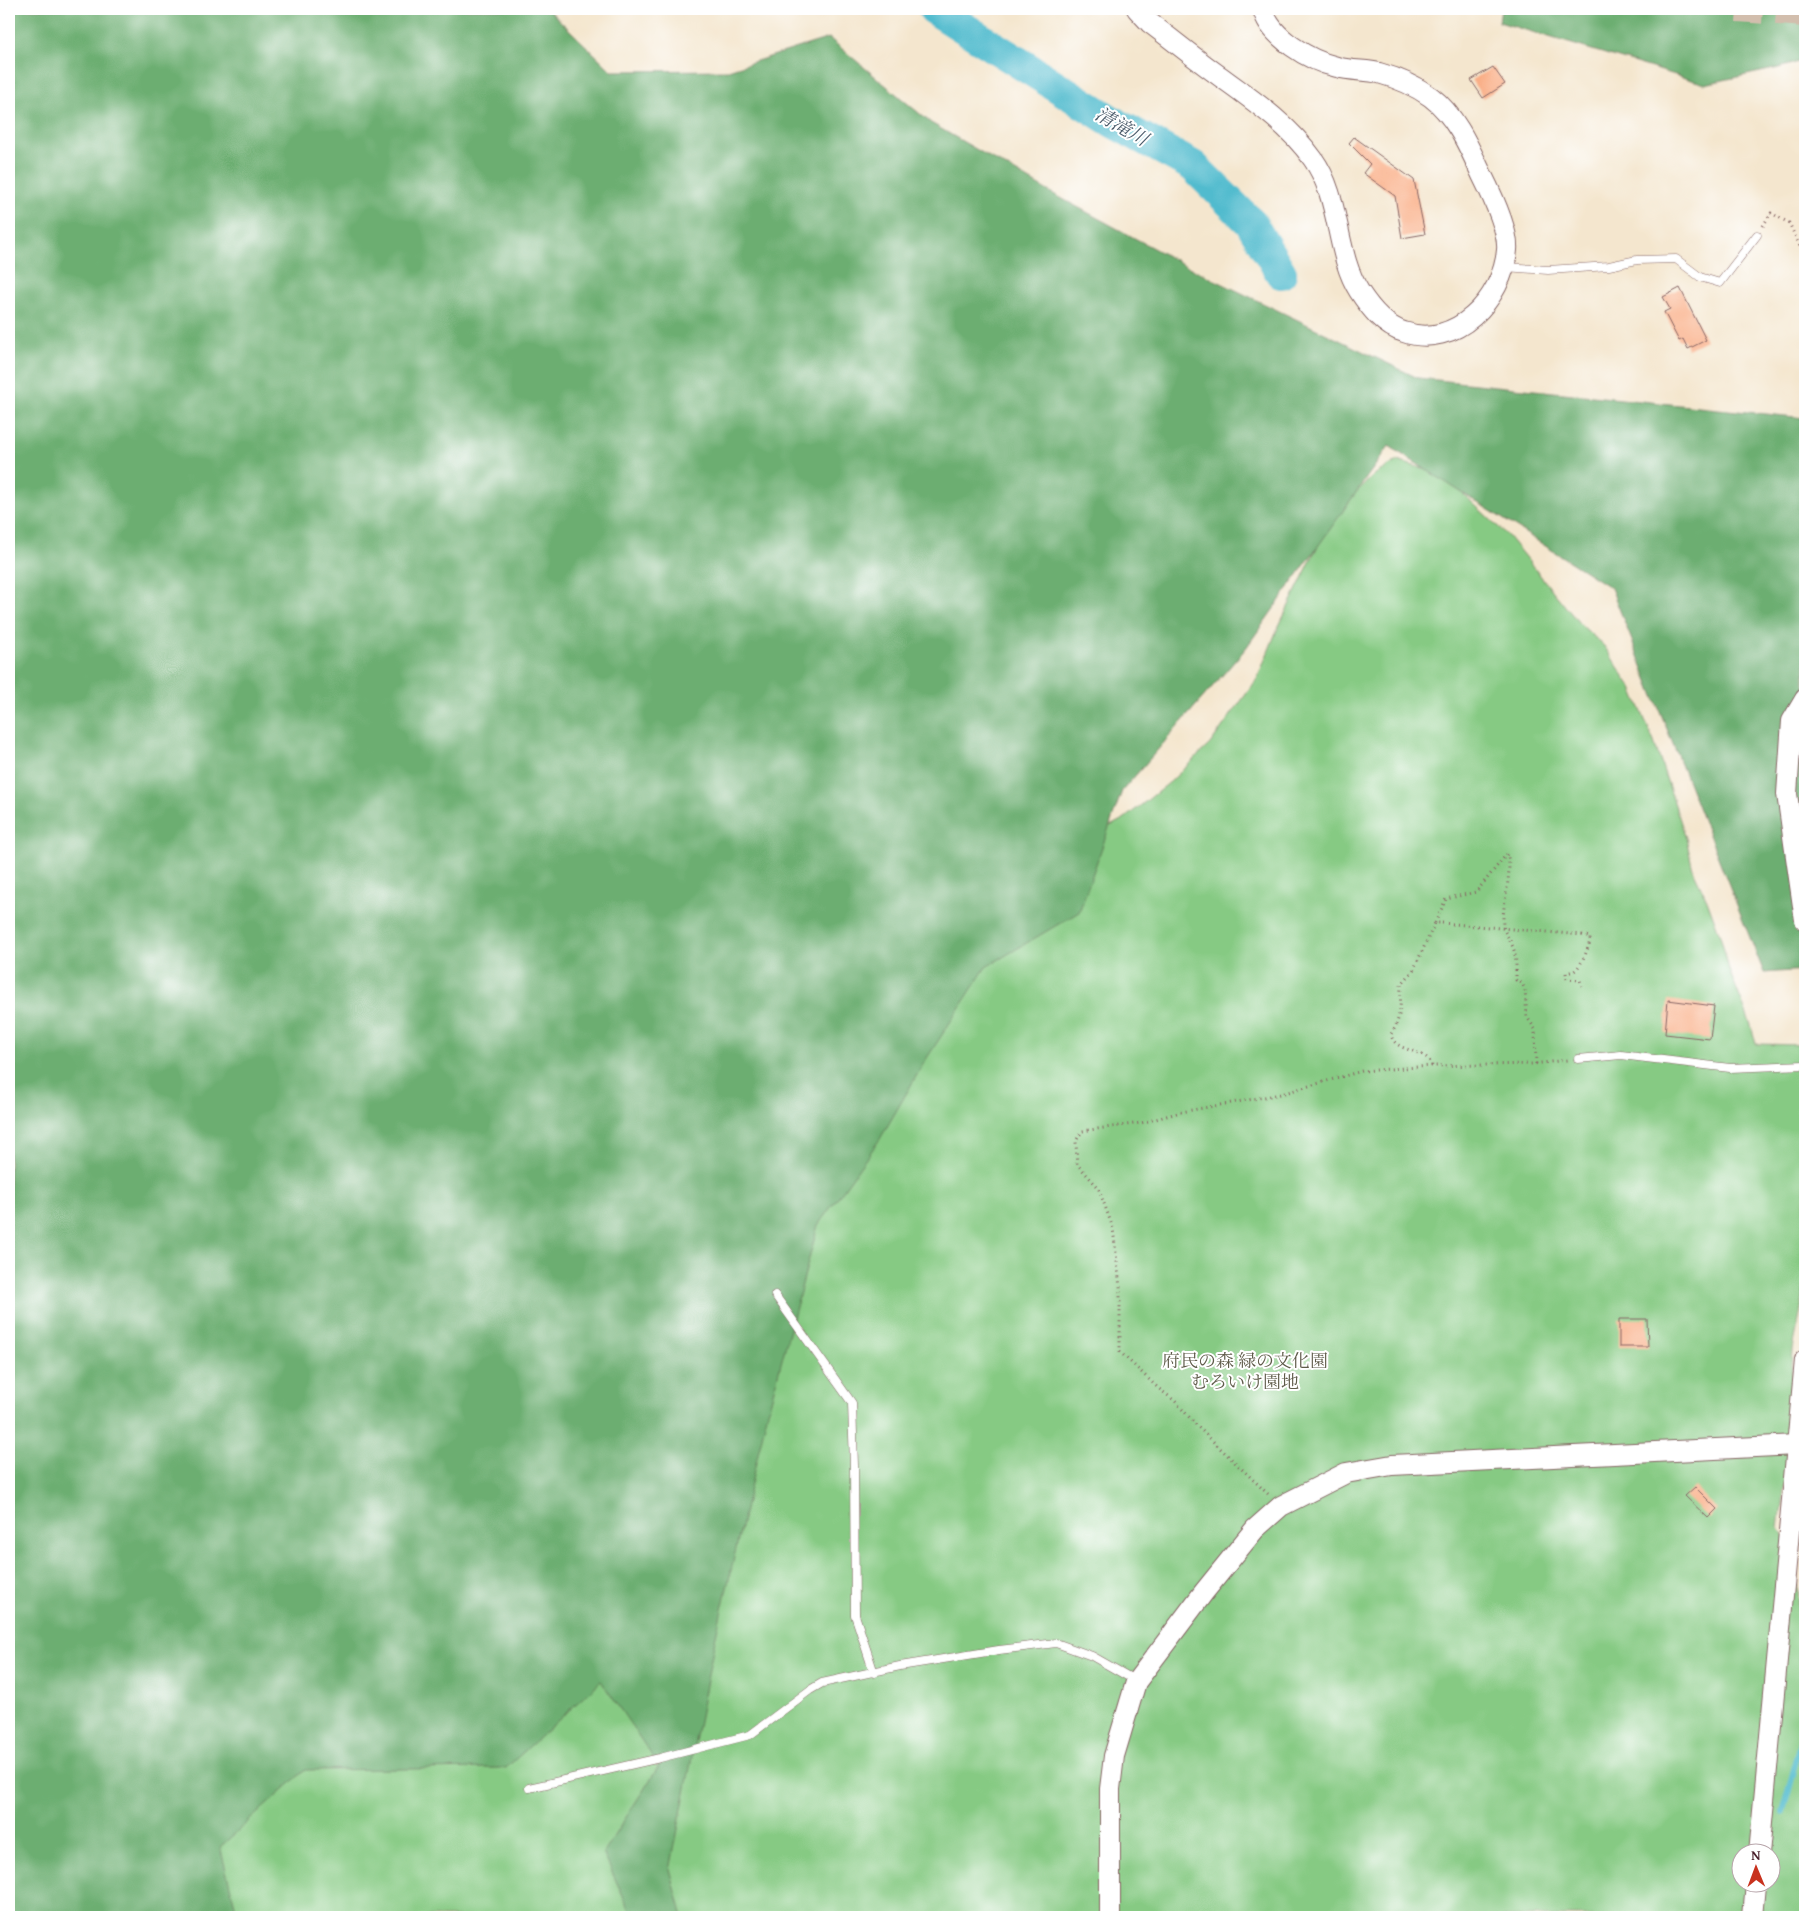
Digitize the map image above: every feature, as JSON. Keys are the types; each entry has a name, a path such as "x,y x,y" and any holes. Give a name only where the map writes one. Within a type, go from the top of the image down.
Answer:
{"street":[{"path":"1137,9 1150,23 1289,131 1314,159 1329,189 1350,272 1359,290 1378,316 1402,332 1419,336 1439,335 1464,323 1486,304 1498,286 1505,267 1507,246 1497,205 1462,134 1446,111 1431,97 1414,86 1378,73 1336,67 1294,48 1277,34 1264,17 1263,9"},
{"path":"1805,699 1792,721 1787,794 1805,920"},
{"path":"1760,1844 1805,1360"},
{"path":"1110,1917 1110,1789 1114,1756 1136,1682 1204,1592 1255,1529 1281,1506 1346,1473 1392,1464 1796,1445"},
{"path":"1753,1917 1755,1894"}],"lane":[{"path":"1505,267 1548,270 1609,266 1637,260 1676,259 1700,278 1720,283 1757,235"},
{"path":"1578,1059 1621,1055 1730,1068 1805,1065"},
{"path":"775,1295 852,1403 855,1615 874,1673"},
{"path":"529,1788 750,1735 822,1683 927,1662 1056,1643 1092,1656 1136,1682"}],"path":[{"path":"1757,235 1772,213 1789,223 1805,257"},
{"path":"1432,1066 1431,1061 1422,1054 1400,1046 1392,1038 1391,1034 1400,1016 1401,984 1414,971 1446,899 1476,892 1507,854 1509,867 1502,921 1504,932 1514,950 1516,980 1522,983 1525,990 1527,1017 1535,1029 1536,1064"},
{"path":"1435,923 1590,937 1583,959 1576,970 1566,973 1567,979 1580,980 1582,986"},
{"path":"1281,1506 1198,1427 1175,1401 1158,1388 1120,1352 1120,1280 1113,1228 1098,1187 1077,1164 1076,1141 1082,1130 1141,1123 1181,1112 1281,1094 1362,1072 1432,1066 1536,1064 1578,1059"}],"green space":[{"path":"9,9 548,9 612,71 728,70 829,38 931,123 1048,191 1188,267 1418,378 1805,418 1805,970 1764,973 1611,588 1389,446 1246,648 1122,791 1079,912 986,967 925,1061 880,1139 818,1225 766,1419 714,1644 670,1870 683,1917 633,1917 603,1853 659,1766 601,1681 506,1768 305,1770 220,1847 238,1917 9,1917"},
{"path":"1501,9 1805,9 1805,60 1779,68 1705,84 1499,22"},
{"name":"府民の森 緑の文化園 むろいけ園地","path":"1397,461 1432,471 1461,492 1507,535 1579,623 1604,646 1632,688 1654,742 1686,838 1693,870 1707,900 1721,938 1729,970 1751,1025 1756,1044 1805,1045 1805,1262 1803,1299 1793,1349 1787,1466 1779,1527 1796,1559 1800,1658 1803,1689 1805,1692 1805,1917 9,1917 9,1249 1101,831 1125,818 1170,782 1210,744 1257,679 1277,630 1325,531 1350,498 1374,475"}],"building":[{"path":"1493,67 1505,84 1483,98 1471,80"},
{"path":"1354,137 1414,180 1425,234 1402,238 1395,196 1363,173 1370,164 1349,143"},
{"path":"1680,288 1706,340 1688,349 1683,339 1679,341 1664,312 1670,309 1663,297"},
{"path":"1668,1000 1714,1006 1710,1039 1665,1034"},
{"path":"1619,1319 1647,1319 1648,1347 1619,1347"},
{"path":"1695,1487 1717,1509 1708,1518 1685,1496"}],"waterway":[{"name":"清滝川","path":"934,9 1113,122 1193,166 1251,223 1281,273"},
{"path":"1782,1813 1805,1727"}],"tunnel":[{"path":"1737,9 1805,14"}]}
